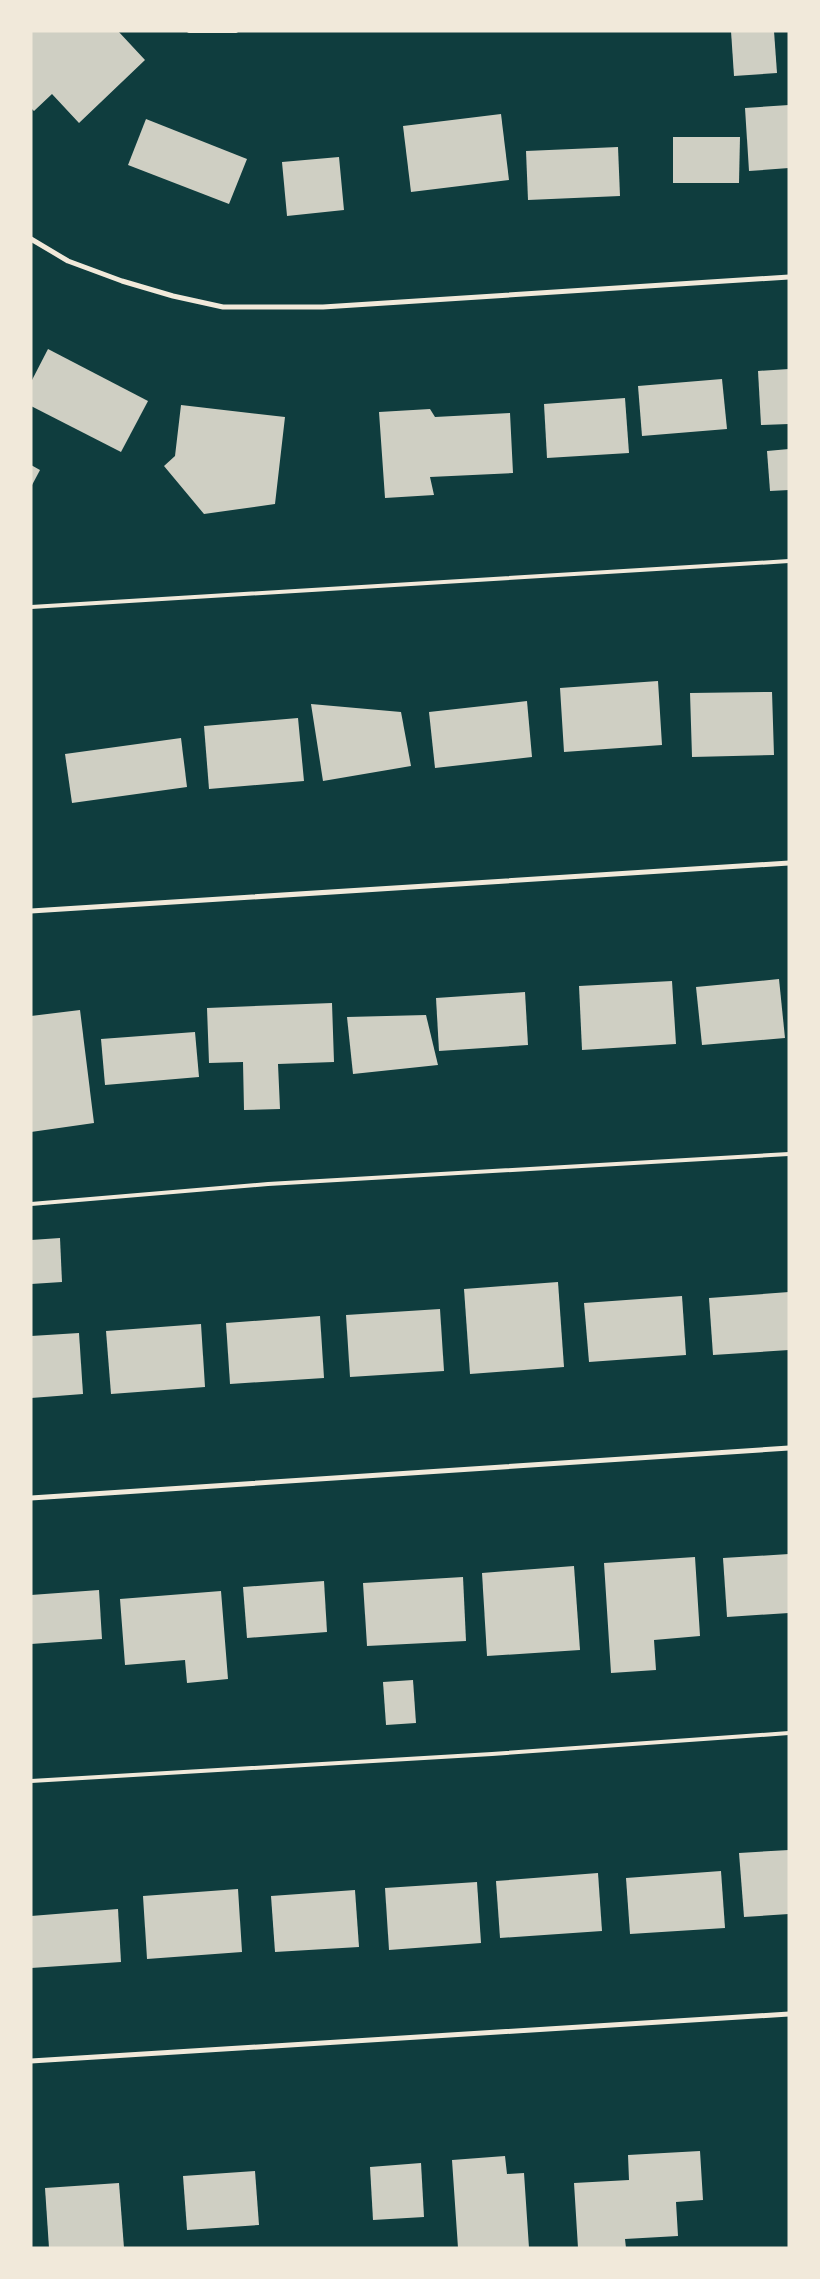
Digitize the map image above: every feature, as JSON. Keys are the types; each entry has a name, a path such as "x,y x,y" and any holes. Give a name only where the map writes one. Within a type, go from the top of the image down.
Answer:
{"street":[{"path":"31,239 68,261 122,281 173,296 223,307 323,308 789,277"},
{"path":"31,911 789,863"},
{"path":"31,1498 789,1448"},
{"path":"31,2061 789,2014"}],"lane":[{"path":"189,31 236,31"},
{"path":"31,607 789,561"},
{"path":"31,1204 268,1184 789,1154"},
{"path":"31,1781 483,1754 789,1733"}],"building":[{"path":"31,31 118,31 145,60 79,123 52,94 34,111 31,108"},
{"path":"731,31 774,31 777,73 734,76"},
{"path":"789,105 789,168 749,171 745,108"},
{"path":"501,114 509,180 411,192 403,126"},
{"path":"146,119 247,159 229,204 128,165"},
{"path":"673,137 740,137 739,183 673,183"},
{"path":"618,147 620,196 528,200 526,151"},
{"path":"339,157 344,210 287,216 282,162"},
{"path":"48,349 148,401 121,452 31,406 31,382"},
{"path":"789,369 789,424 761,425 758,371"},
{"path":"722,379 727,429 642,436 638,386"},
{"path":"625,398 629,453 547,458 544,404"},
{"path":"181,405 285,417 275,504 204,514 164,466 175,456"},
{"path":"430,409 435,417 510,413 513,473 430,477 434,495 385,498 379,412"},
{"path":"789,449 789,490 770,491 767,451"},
{"path":"31,465 40,470 31,487"},
{"path":"658,681 662,745 564,752 560,688"},
{"path":"772,692 774,755 692,757 690,693"},
{"path":"527,701 532,757 435,768 429,712"},
{"path":"311,704 401,712 411,766 323,781"},
{"path":"298,718 304,781 209,789 204,726"},
{"path":"181,738 187,787 72,803 65,754"},
{"path":"779,979 785,1038 702,1045 696,987"},
{"path":"672,981 676,1044 582,1050 579,986"},
{"path":"525,992 528,1045 439,1051 436,998"},
{"path":"332,1003 334,1062 278,1064 280,1109 244,1110 243,1062 209,1063 207,1008"},
{"path":"80,1010 94,1123 31,1132 31,1016"},
{"path":"426,1015 438,1065 353,1074 347,1017"},
{"path":"195,1032 199,1077 105,1085 101,1039"},
{"path":"60,1238 62,1282 31,1284 31,1240"},
{"path":"558,1282 564,1367 470,1374 464,1289"},
{"path":"789,1292 789,1350 713,1355 709,1298"},
{"path":"682,1296 686,1355 589,1362 584,1303"},
{"path":"440,1309 444,1371 350,1377 346,1315"},
{"path":"320,1316 324,1378 230,1384 226,1323"},
{"path":"201,1324 205,1387 111,1394 106,1331"},
{"path":"79,1333 83,1394 31,1398 31,1336"},
{"path":"789,1554 789,1613 727,1617 723,1558"},
{"path":"695,1557 700,1636 654,1640 656,1670 611,1673 604,1563"},
{"path":"574,1566 580,1650 487,1656 482,1573"},
{"path":"463,1577 466,1641 367,1646 363,1583"},
{"path":"324,1581 327,1632 247,1638 243,1587"},
{"path":"99,1590 102,1639 31,1644 31,1595"},
{"path":"221,1591 228,1679 187,1683 185,1660 125,1665 120,1599"},
{"path":"413,1680 416,1723 386,1725 383,1682"},
{"path":"789,1850 789,1914 744,1917 739,1853"},
{"path":"721,1871 725,1928 630,1934 626,1878"},
{"path":"598,1873 602,1931 500,1938 496,1881"},
{"path":"477,1882 481,1943 389,1950 385,1888"},
{"path":"238,1889 242,1952 147,1959 143,1896"},
{"path":"355,1890 359,1947 275,1952 271,1896"},
{"path":"118,1909 121,1962 31,1968 31,1916"},
{"path":"700,2151 703,2200 676,2202 678,2236 625,2239 626,2248 578,2248 574,2183 629,2180 628,2155"},
{"path":"505,2156 507,2174 524,2173 529,2248 458,2248 452,2160"},
{"path":"421,2163 424,2217 373,2220 370,2167"},
{"path":"255,2171 259,2225 187,2230 183,2176"},
{"path":"119,2183 124,2248 49,2248 45,2188"}]}
